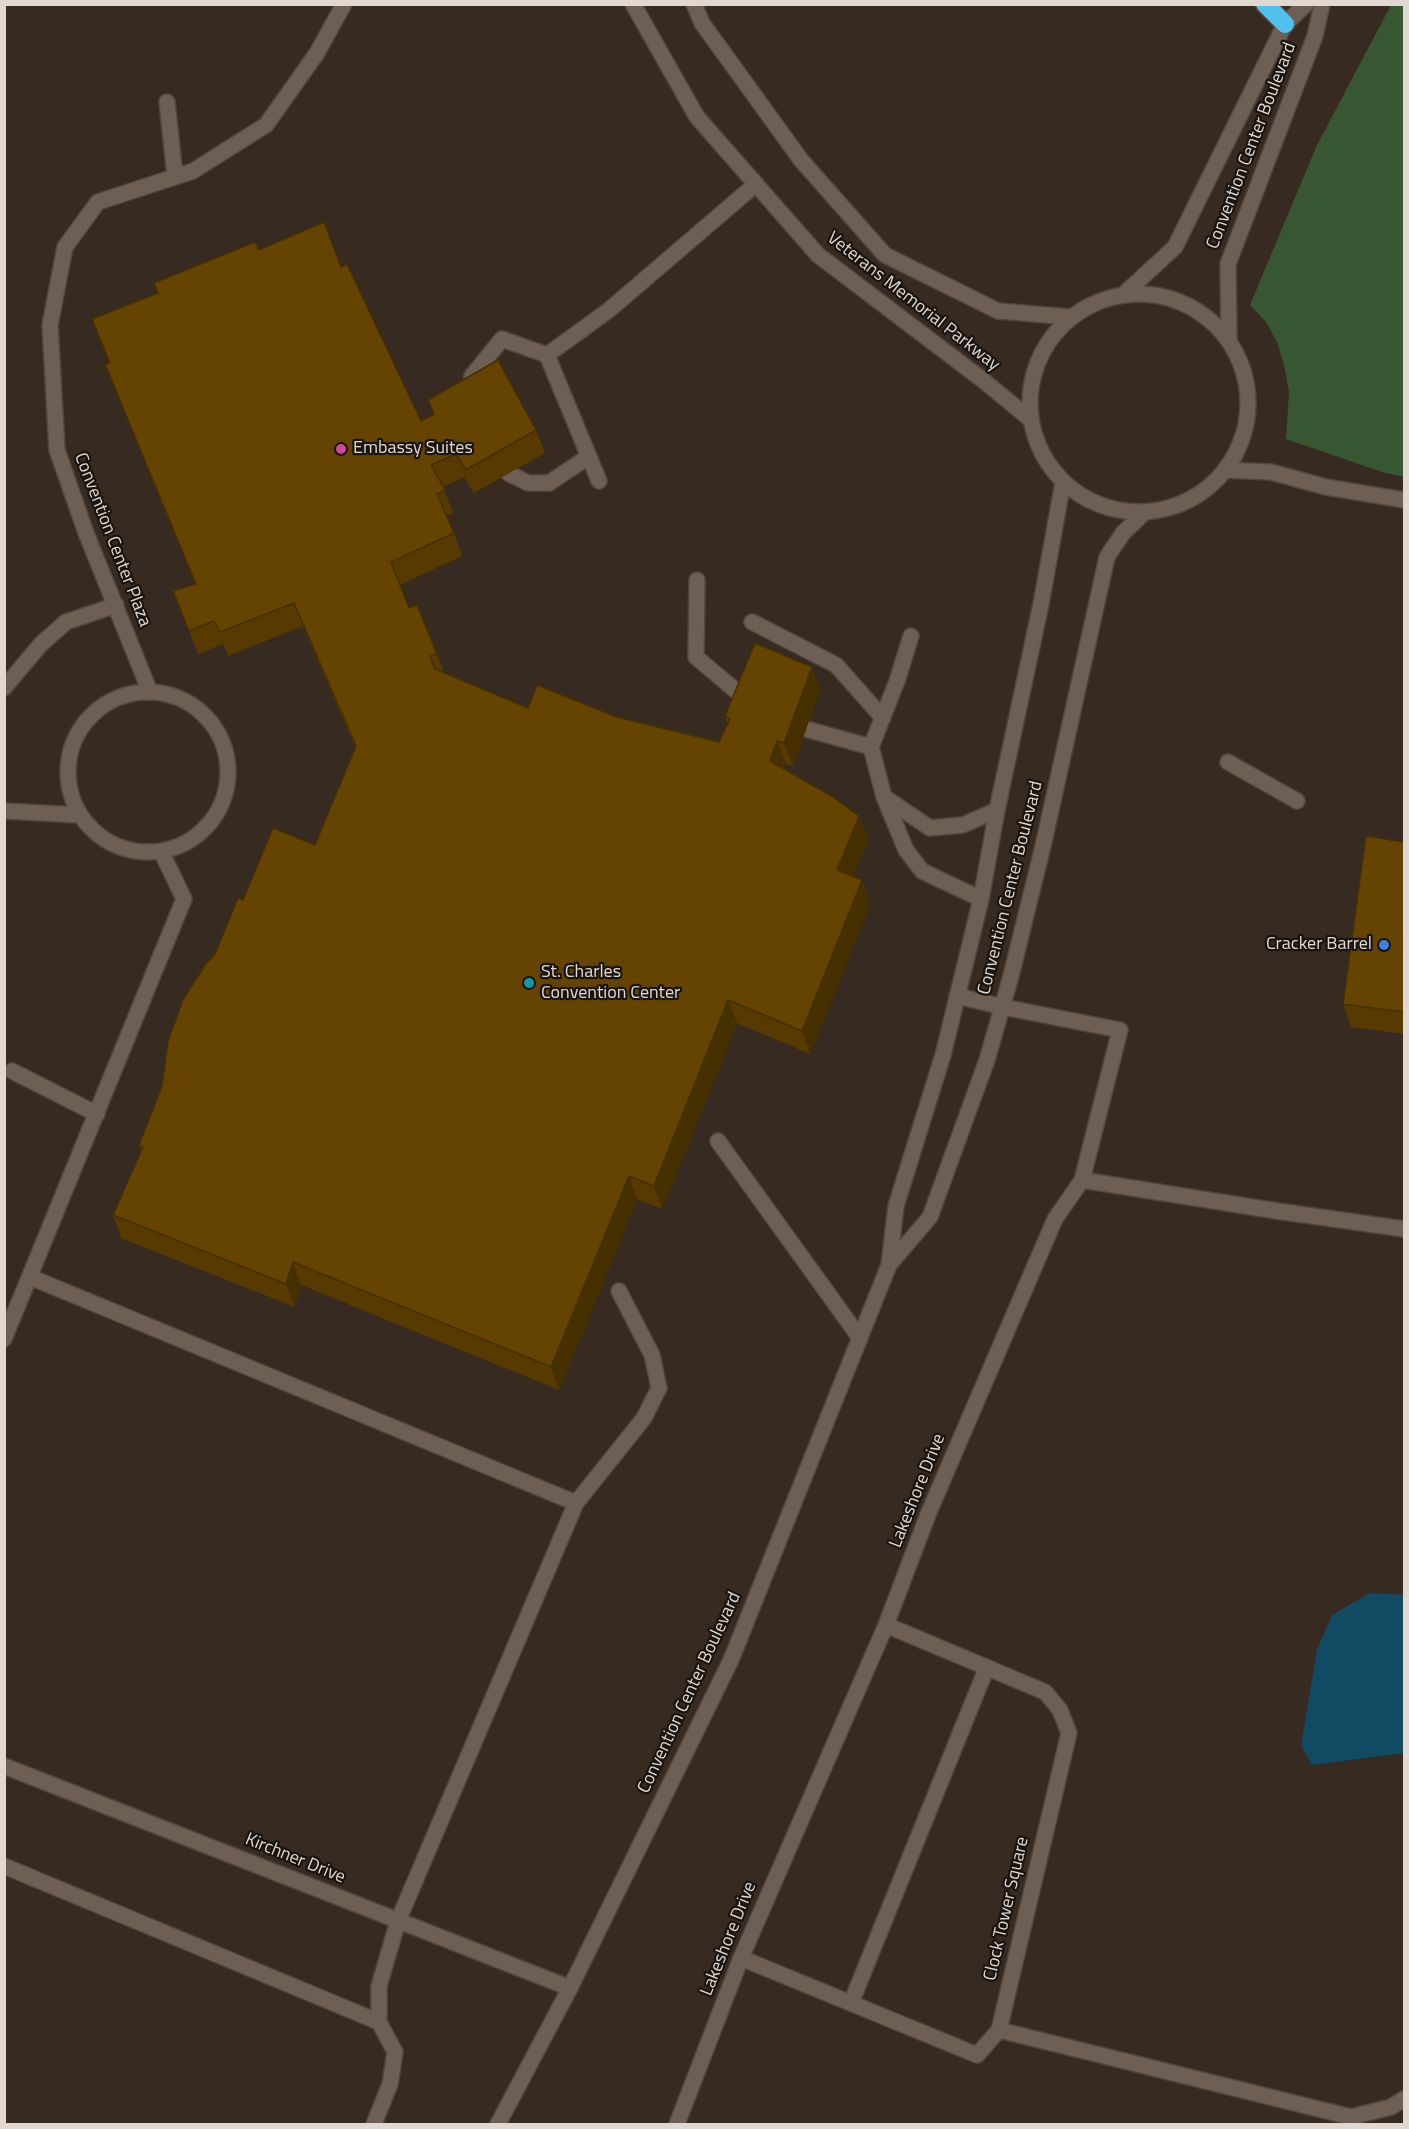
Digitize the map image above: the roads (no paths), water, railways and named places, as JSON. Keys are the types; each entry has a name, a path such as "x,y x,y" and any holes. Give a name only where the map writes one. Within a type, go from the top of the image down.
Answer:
{"highway":[{"path":"1265,4 1285,24"}],"street":[{"name":"Convention Center Plaza","path":"150,692 117,605 86,533 57,450 50,326 65,247 98,202 193,171 266,125 317,53 344,4"},
{"name":"Veterans Memorial Parkway","path":"633,4 698,117 818,255 984,381 1030,419"},
{"name":"Veterans Memorial Parkway","path":"694,4 702,23 801,160 885,255 998,311 1071,317"},
{"name":"Convention Center Boulevard","path":"1124,294 1175,247 1285,24 1306,4"},
{"name":"Convention Center Boulevard","path":"1229,339 1228,264 1315,36 1322,4"},
{"path":"167,102 175,176"},
{"path":"547,355 609,310 756,184"},
{"path":"1124,294 1154,294 1183,303 1208,317 1229,339 1244,370 1249,405 1243,440 1226,470 1204,493 1175,507 1144,513 1114,510 1087,500 1063,482 1041,453 1030,419 1030,391 1037,363 1051,337 1071,317 1096,303 1124,294"},
{"path":"472,403 472,376 502,339 547,355 599,481"},
{"path":"508,473 528,483 549,483 588,457"},
{"path":"1226,470 1271,472 1326,487 1404,500"},
{"name":"Convention Center Boulevard","path":"498,2124 570,1988 730,1660 889,1265 896,1206 943,1054 981,898 997,810 1041,604 1063,482"},
{"name":"Convention Center Boulevard","path":"889,1265 930,1217 987,1059 1003,1007 1043,846 1107,557 1123,533 1144,513"},
{"path":"698,580 696,657 748,702"},
{"path":"4,688 41,644 66,622 117,605"},
{"path":"752,622 836,665 883,718"},
{"path":"911,636 897,681 871,747 884,797 906,850 922,871 981,898"},
{"path":"150,692 175,697 198,710 216,729 226,753 228,779 221,804 207,826 186,842 161,851 138,851 115,845 96,832 80,815 70,792 67,767 73,744 85,722 103,705 125,695 150,692"},
{"path":"806,729 871,747"},
{"path":"1228,762 1297,801"},
{"path":"884,797 930,828 963,825 997,810"},
{"path":"4,811 80,815"},
{"path":"4,1339 184,899 161,851"},
{"path":"957,996 1120,1030 1082,1180 1277,1211 1404,1228"},
{"path":"12,1071 97,1114"},
{"path":"718,1141 860,1338"},
{"name":"Lakeshore Drive","path":"677,2124 741,1958 886,1625 929,1512 1055,1219 1082,1180"},
{"path":"30,1277 576,1503"},
{"path":"374,2124 390,2084 395,2052 379,2022 379,1986 398,1921 576,1503 644,1418 659,1388 652,1355 619,1291"},
{"name":"Clock Tower Square","path":"741,1958 977,2055 999,2030 1069,1733 1060,1710 1045,1692 886,1625"},
{"path":"851,2003 987,1667"},
{"name":"Kirchner Drive","path":"4,1766 570,1988"},
{"path":"4,1866 379,2022"},
{"path":"999,2030 1352,2117 1391,2107 1404,2099"}],"water":[{"path":"1370,1593 1404,1595 1404,1753 1312,1765 1301,1746 1317,1649 1332,1615"}],"place":[{"name":"Embassy Suites","path":"341,449"},
{"name":"Cracker Barrel","path":"1384,945"},
{"name":"St. Charles Convention Center","path":"529,983"}]}
